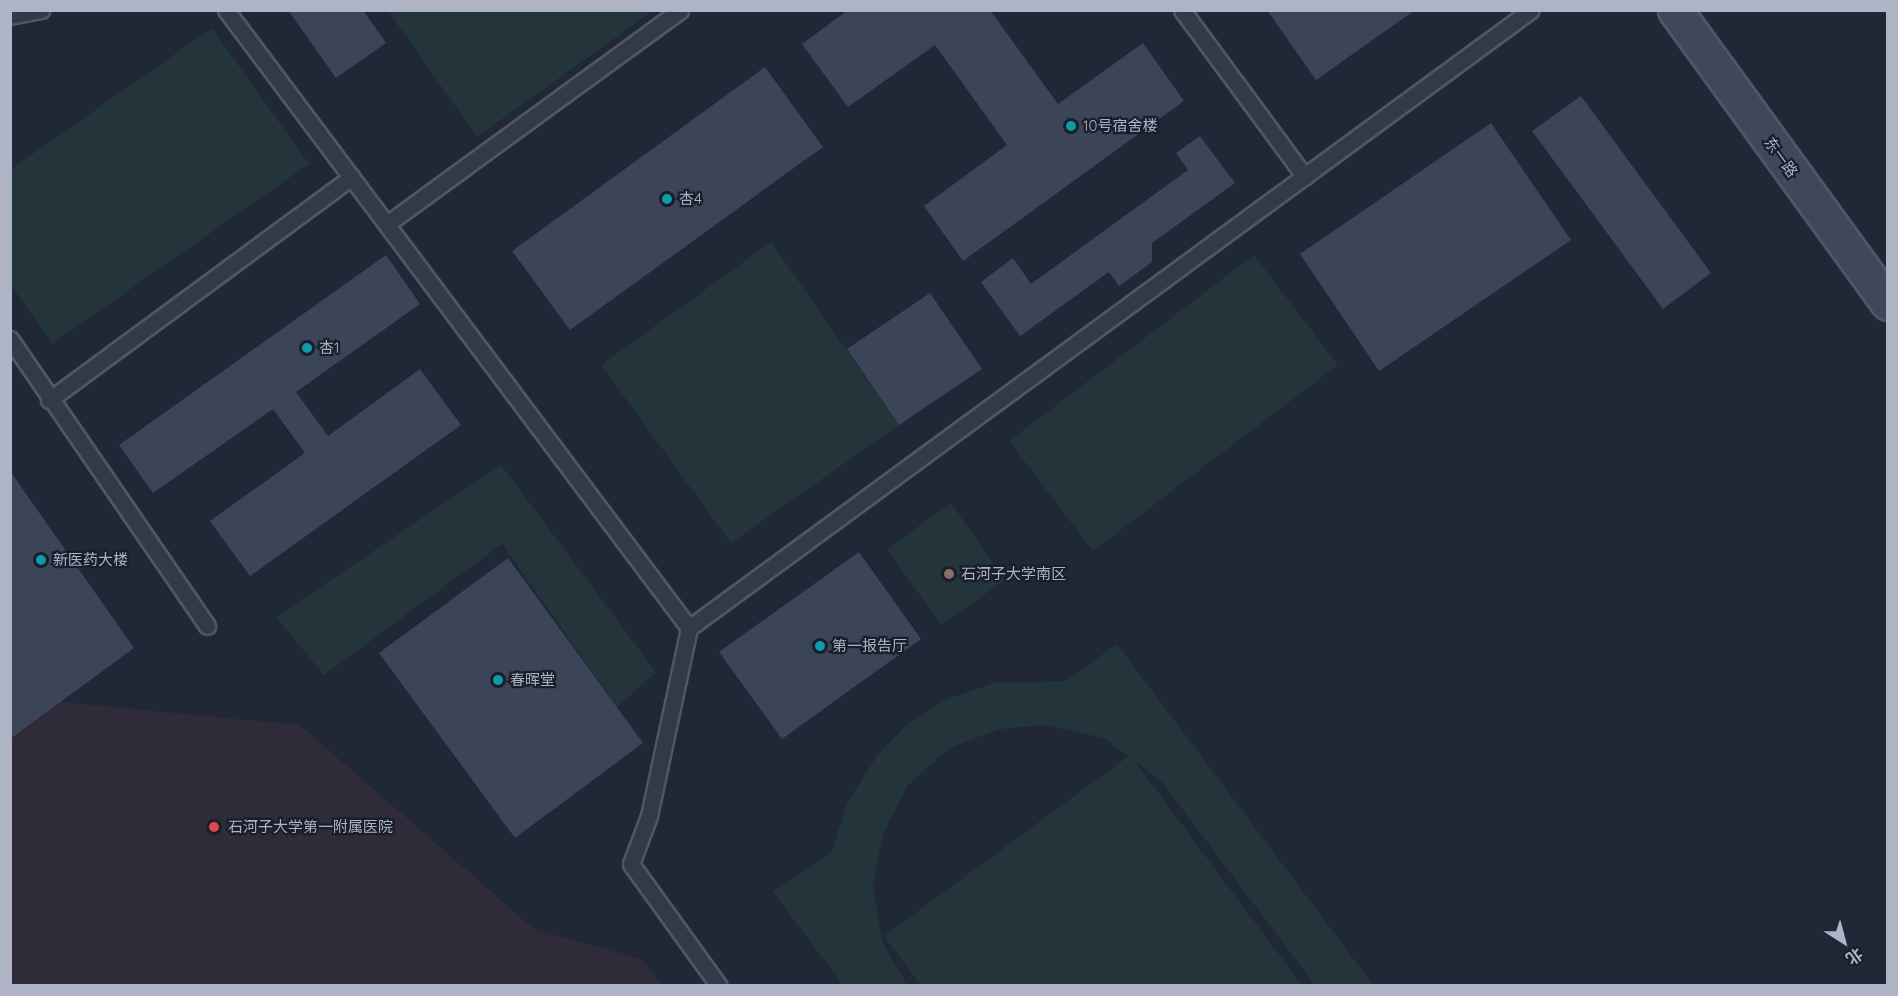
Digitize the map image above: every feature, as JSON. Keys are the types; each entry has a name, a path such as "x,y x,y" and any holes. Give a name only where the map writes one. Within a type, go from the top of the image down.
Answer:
{"main road":[{"name":"东一路","path":"1675,10 1887,303"}],"lane":[{"path":"10,16 40,10"},
{"path":"226,10 689,628"},
{"path":"387,224 680,10"},
{"path":"1182,10 1305,177"},
{"path":"719,986 631,864 649,816 689,628 1531,10"},
{"path":"49,400 352,177"},
{"path":"10,339 49,400 207,626"}],"shaded area":[{"path":"388,11 653,11 477,137"},
{"path":"212,28 309,164 52,344 11,285 11,169"},
{"path":"771,242 899,425 731,543 601,365"},
{"path":"1254,255 1338,365 1093,551 1009,441"},
{"path":"501,465 656,672 617,707 502,544 324,675 276,617"},
{"path":"951,503 1005,580 941,625 887,549"},
{"path":"1117,644 1373,985 1315,985 1161,781 1104,738 1045,725 1000,729 951,747 908,785 883,834 873,885 882,941 907,985 843,985 773,892 831,853 848,801 877,756 909,722 945,700 995,683 1065,681"},
{"name":"石河子大学第一附属医院","path":"10,697 300,725 534,929 642,959 661,985 11,985"},
{"path":"1130,755 1302,985 921,985 884,936"}],"building":[{"path":"288,10 363,10 386,43 336,78"},
{"name":"10号宿舍楼","path":"848,10 990,10 1058,104 1143,43 1184,101 963,261 924,206 1007,145 935,45 848,107 802,44"},
{"path":"1267,10 1415,10 1316,80"},
{"name":"杏4","path":"765,67 823,147 570,330 512,251"},
{"path":"1581,96 1711,273 1663,309 1532,131"},
{"path":"1491,123 1571,240 1379,371 1300,254"},
{"path":"1200,136 1235,183 1152,243 1152,262 1119,286 1109,272 1020,336 981,282 1013,258 1031,284 1188,170 1176,153"},
{"path":"386,255 420,304 296,392 328,436 420,369 461,425 250,576 210,521 305,453 273,409 153,493 119,445"},
{"path":"930,293 982,369 899,425 847,349"},
{"name":"新医药大楼","path":"10,471 134,648 10,739"},
{"name":"第一报告厅","path":"859,552 921,639 782,739 719,652"},
{"name":"春晖堂","path":"508,558 643,743 515,838 379,653"}],"place":[{"name":"10号宿舍楼","path":"1071,126"},
{"name":"杏4","path":"667,199"},
{"name":"杏1","path":"307,348"},
{"name":"新医药大楼","path":"41,560"},
{"name":"石河子大学南区","path":"949,574"},
{"name":"第一报告厅","path":"820,646"},
{"name":"春晖堂","path":"498,680"},
{"name":"石河子大学第一附属医院","path":"214,827"}]}
